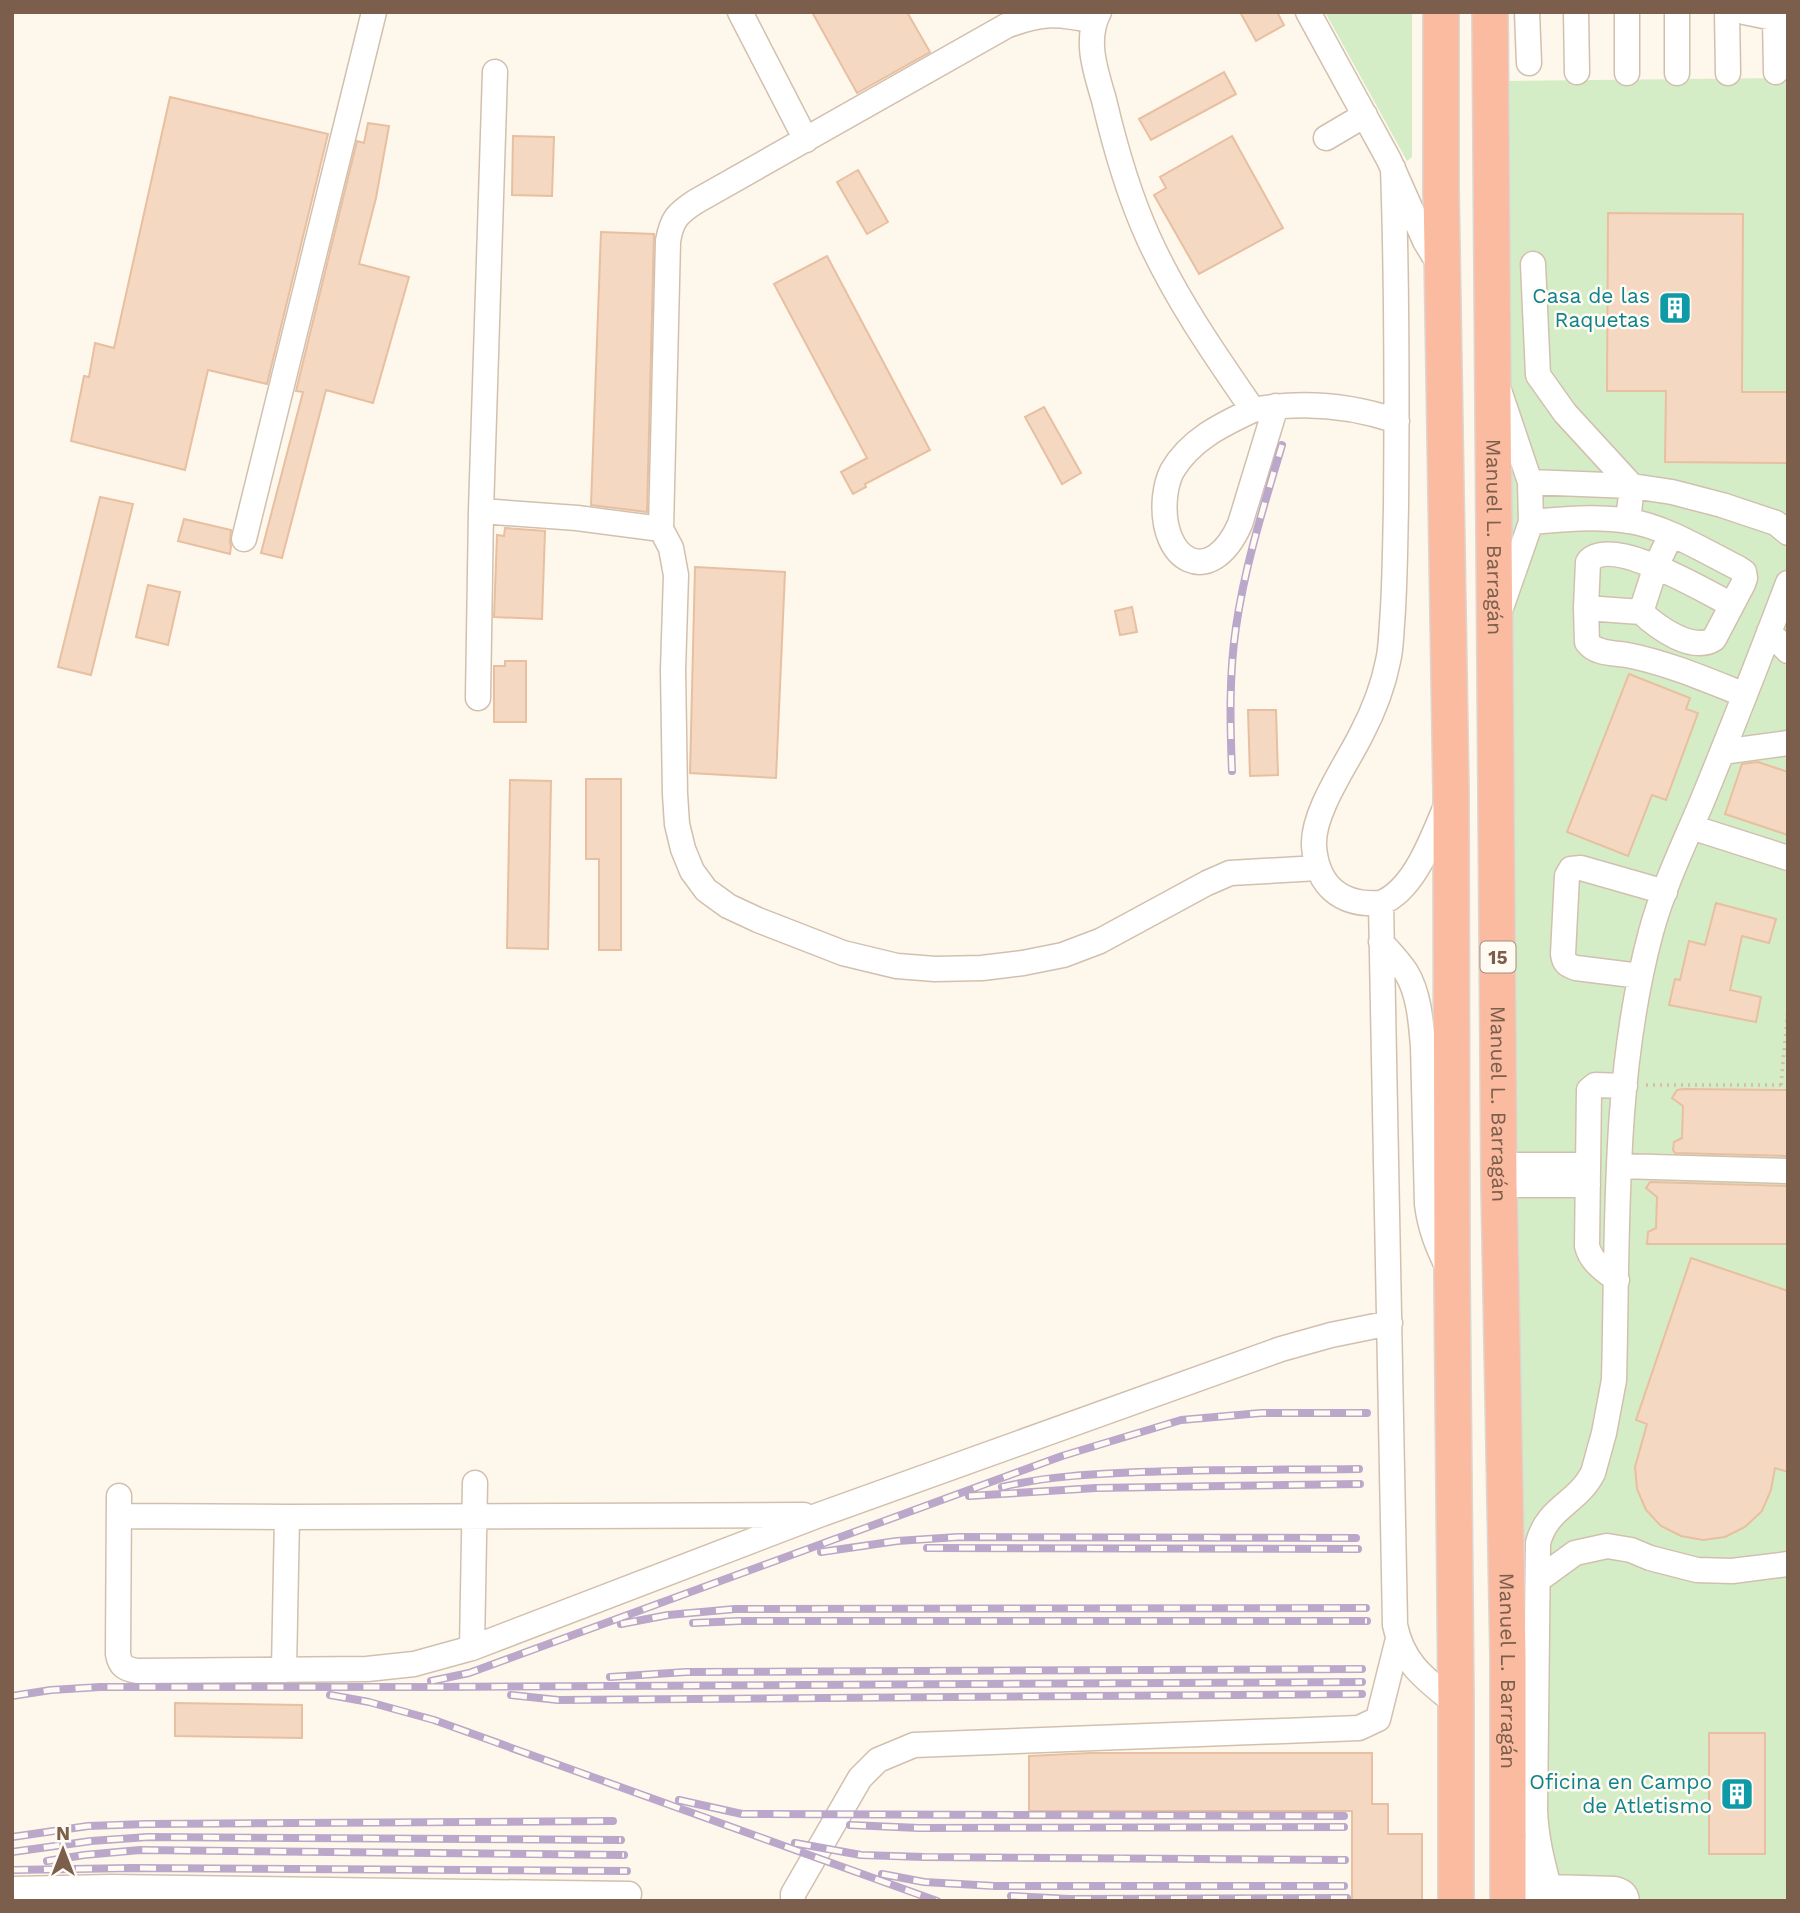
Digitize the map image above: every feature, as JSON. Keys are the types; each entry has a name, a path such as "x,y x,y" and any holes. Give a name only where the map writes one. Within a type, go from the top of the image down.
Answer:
{"highway":[{"name":"15","path":"1441,12 1441,190 1451,793 1456,1901"},
{"name":"Manuel L. Barragán","path":"1490,12 1499,1175 1508,1655 1508,1901"},
{"path":"1457,1704 1479,1728 1486,1747 1489,1901"}],"lane":[{"path":"244,539 374,12"},
{"path":"740,12 806,140"},
{"path":"1308,12 1365,115 1397,177 1425,242 1444,273"},
{"path":"1527,12 1529,64"},
{"path":"1576,12 1577,72"},
{"path":"1627,12 1627,73"},
{"path":"1677,12 1677,73"},
{"path":"1727,12 1728,73"},
{"path":"1744,12 1782,20 1776,72"},
{"path":"1264,408 1212,351 1178,296 1149,238 1119,161 1095,66 1091,48 1096,17 1043,15 1006,26 695,202 675,218 668,241 661,529 671,548 676,575 673,670 677,824 692,871 706,890 728,906 843,953 897,966 935,969 982,968 1063,955 1100,941 1230,873 1318,868"},
{"path":"478,698 495,72"},
{"path":"1326,138 1365,115"},
{"path":"1397,177 1420,190 1441,190"},
{"path":"1397,177 1397,421 1394,597 1389,659 1374,708 1320,814 1314,843 1318,868 1326,884 1338,895 1352,901 1368,904 1390,899 1401,890 1417,868 1451,793"},
{"path":"1534,264 1538,375 1565,413 1632,486 1628,521"},
{"path":"1494,379 1530,482 1531,522 1496,622"},
{"path":"1264,408 1240,524 1231,542 1211,559 1190,560 1181,556 1169,539 1166,527 1165,505 1170,474 1187,451 1222,425 1264,408 1319,406 1372,413 1397,421"},
{"path":"1530,482 1632,486 1672,492 1776,523 1787,532"},
{"path":"481,511 578,518 661,529"},
{"path":"1531,522 1570,519 1628,521 1658,529 1744,572 1743,584 1732,606 1714,639 1707,643 1699,644 1661,629 1641,612 1586,608"},
{"path":"1641,612 1656,566 1671,535"},
{"path":"1732,606 1636,558 1604,554 1591,558 1588,562 1586,636 1590,647 1670,666 1745,695"},
{"path":"1545,1896 1535,1822 1538,1544 1547,1521 1583,1490 1593,1473 1614,1380 1625,1086 1640,976 1651,931 1665,891 1788,583"},
{"path":"1769,632 1788,651"},
{"path":"1722,752 1788,743"},
{"path":"1691,827 1788,858"},
{"path":"1640,976 1568,966 1563,954 1567,876 1571,869 1581,867 1665,891"},
{"path":"1381,903 1394,1608 1398,1639 1413,1667 1457,1704"},
{"path":"1381,942 1407,973 1415,995 1423,1046 1429,1215 1435,1244 1452,1277"},
{"path":"1617,1280 1594,1262 1586,1238 1589,1090 1595,1085 1625,1086"},
{"path":"1620,1166 1788,1171"},
{"path":"1499,1175 1588,1175"},
{"path":"819,1514 287,1517 119,1506 118,1654 123,1667 137,1671 366,1669 437,1659 472,1648 819,1514 1281,1349 1390,1323"},
{"path":"472,1648 475,1483"},
{"path":"284,1670 287,1517"},
{"path":"1538,1580 1575,1553 1606,1546 1631,1550 1650,1558 1697,1570 1731,1571 1788,1564"},
{"path":"793,1901 793,1894 860,1778 878,1760 914,1745 1359,1728 1378,1719 1398,1639"},
{"path":"1508,1829 1529,1876 1545,1896"},
{"path":"12,1888 111,1894 629,1894"},
{"path":"1545,1896 1615,1889 1625,1894 1627,1901"}],"path":[{"path":"1781,1085 1788,1008"},
{"path":"1625,1086 1788,1084"}],"green space":[{"path":"1325,12 1412,12 1412,157 1407,161"},
{"path":"1788,78 1788,1901 1520,1901 1509,81"}],"building":[{"path":"812,12 907,12 930,52 857,93"},
{"path":"1240,12 1277,12 1284,25 1256,41"},
{"path":"1224,72 1236,94 1151,140 1139,119"},
{"path":"170,97 328,134 267,384 208,370 185,470 71,441 84,376 89,377 95,343 114,348"},
{"path":"368,123 389,126 376,198 359,264 409,277 373,403 326,390 282,558 261,553 303,392 296,391 357,141 364,143"},
{"path":"513,136 554,137 552,196 512,195"},
{"path":"1232,136 1283,228 1199,274 1154,195 1166,188 1160,177"},
{"path":"858,170 888,222 867,234 837,182"},
{"name":"Casa de las Raquetas","path":"1608,213 1743,214 1742,392 1788,392 1788,463 1665,462 1666,391 1607,391"},
{"path":"601,232 654,234 647,512 591,505"},
{"path":"827,256 930,450 865,484 866,487 853,494 841,472 867,458 774,284"},
{"path":"1044,407 1081,473 1062,484 1025,417"},
{"path":"100,497 133,504 91,675 58,667"},
{"path":"184,519 231,530 230,554 178,541"},
{"path":"505,528 545,531 542,619 494,617 497,535 504,536"},
{"path":"695,567 785,572 776,778 690,773"},
{"path":"148,585 180,592 168,645 136,637"},
{"path":"1132,607 1137,632 1120,635 1115,611"},
{"path":"505,661 526,661 526,722 494,722 494,666 505,666"},
{"path":"1629,674 1690,698 1686,709 1698,713 1666,800 1652,795 1628,856 1567,832"},
{"path":"1248,710 1276,710 1278,775 1250,776"},
{"path":"1758,762 1788,772 1788,835 1725,814 1742,764"},
{"path":"586,779 621,779 621,950 599,950 599,859 586,859"},
{"path":"510,780 551,781 548,949 507,948"},
{"path":"1716,903 1776,919 1769,943 1742,936 1730,990 1761,997 1756,1022 1669,1005 1675,979 1680,980 1689,941 1705,945"},
{"path":"1677,1090 1788,1090 1788,1156 1675,1153 1674,1142 1682,1138 1683,1106 1672,1098"},
{"path":"1650,1182 1788,1186 1788,1244 1647,1244 1648,1232 1656,1228 1657,1197 1646,1188"},
{"path":"1691,1258 1788,1291 1788,1472 1775,1468 1771,1490 1762,1511 1745,1527 1725,1537 1703,1540 1681,1536 1661,1526 1646,1510 1637,1489 1635,1467 1647,1424 1636,1420"},
{"path":"175,1703 302,1705 302,1738 175,1736"},
{"name":"Oficina en Campo de Atletismo","path":"1709,1733 1765,1733 1765,1854 1709,1854"},
{"path":"1090,1753 1372,1753 1372,1804 1388,1804 1388,1834 1422,1834 1422,1901 1352,1901 1352,1811 1029,1811 1029,1756"}],"railway":[{"path":"1232,771 1231,699 1236,627 1250,558 1282,445"},
{"path":"431,1681 469,1673 1062,1456 1181,1420 1261,1413 1367,1413"},
{"path":"1002,1487 1054,1478 1123,1473 1359,1469"},
{"path":"969,1496 1096,1488 1360,1484"},
{"path":"821,1552 897,1541 958,1537 1356,1538"},
{"path":"927,1548 1358,1549"},
{"path":"621,1624 668,1615 735,1609 1366,1608"},
{"path":"693,1623 1367,1621"},
{"path":"610,1677 686,1672 1362,1669"},
{"path":"12,1696 100,1687 1362,1682"},
{"path":"511,1695 558,1700 1362,1694"},
{"path":"330,1695 369,1702 434,1720 937,1901"},
{"path":"679,1800 742,1814 1344,1816"},
{"path":"12,1837 88,1826 146,1824 613,1821"},
{"path":"850,1825 919,1828 1344,1827"},
{"path":"12,1852 91,1841 148,1837 621,1840"},
{"path":"795,1843 861,1855 924,1857 1345,1860"},
{"path":"47,1861 140,1850 624,1855"},
{"path":"12,1870 133,1868 627,1871"},
{"path":"882,1874 924,1882 995,1886 1344,1886"},
{"path":"1011,1896 1069,1899 1347,1898"}],"place":[{"name":"Casa de las Raquetas","path":"1675,308"},
{"name":"Oficina en Campo de Atletismo","path":"1737,1794"}]}
